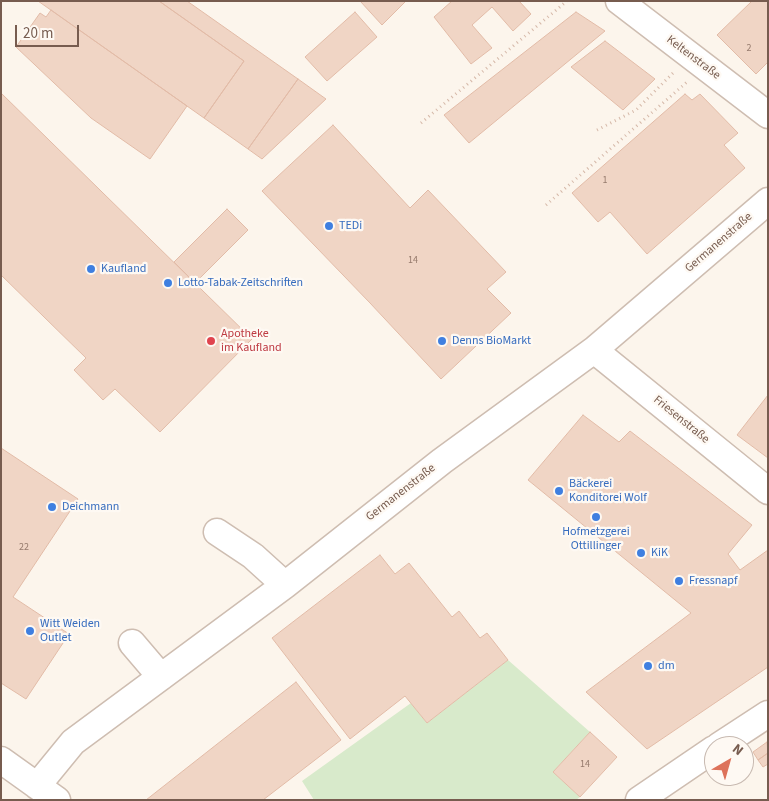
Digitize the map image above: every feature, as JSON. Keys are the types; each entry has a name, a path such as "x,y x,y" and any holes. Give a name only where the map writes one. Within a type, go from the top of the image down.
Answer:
{"street":[{"name":"Keltenstraße","path":"619,1 768,114"},
{"name":"Germanenstraße","path":"47,793 73,742 285,585 442,461 594,350 768,201"},
{"name":"Friesenstraße","path":"594,350 768,491"},
{"path":"217,532 258,551 285,585"},
{"path":"132,643 161,677"},
{"path":"734,736 768,714"},
{"path":"639,800 704,756"},
{"path":"1,760 47,793"}],"path":[{"path":"421,123 567,1"},
{"path":"597,130 636,110 698,61"},
{"path":"546,205 698,61"}],"green space":[{"path":"508,660 590,732 553,772 580,797 576,800 314,800 302,781 411,703 427,723"}],"building":[{"path":"38,1 159,1 244,61 204,118"},
{"path":"159,1 187,1 298,79 248,149 204,118 244,61"},
{"path":"360,1 406,1 382,25"},
{"path":"452,1 519,1 531,14 513,31 492,7 472,25 492,48 471,64 434,17"},
{"path":"752,1 768,1 768,62 756,74 717,35"},
{"path":"51,10 187,106 150,159 91,118 16,47 40,13 46,17"},
{"path":"355,12 377,37 327,81 305,57"},
{"path":"576,12 605,31 469,143 444,115"},
{"path":"605,41 655,79 623,110 571,67"},
{"path":"298,79 326,99 262,159 248,149"},
{"name":"Kaufland","path":"1,93 252,339 160,432 115,389 103,400 74,370 86,358 1,275"},
{"path":"685,94 692,100 700,94 738,133 724,145 745,168 647,254 610,212 598,222 572,193"},
{"path":"333,125 410,208 428,190 506,272 487,289 511,313 441,379 262,191"},
{"path":"227,209 248,230 195,283 174,262"},
{"path":"768,395 768,458 737,435"},
{"path":"583,415 619,442 630,431 752,525 728,554 740,570 768,550 768,667 647,749 586,692 691,613 528,480"},
{"path":"1,448 78,499 13,597 69,634 26,699 1,683"},
{"path":"380,555 395,574 409,563 452,617 459,611 480,638 487,633 508,660 427,723 405,696 350,739 272,638"},
{"path":"296,682 341,740 263,800 146,800"},
{"path":"590,732 617,757 580,797 553,772"},
{"path":"767,742 768,753 758,760 754,751"},
{"path":"768,753 768,764 763,767 758,760"}],"place":[{"name":"TEDi","path":"329,226"},
{"name":"Kaufland","path":"91,269"},
{"name":"Lotto-Tabak-Zeitschriften","path":"168,283"},
{"name":"Apotheke im Kaufland","path":"211,341"},
{"name":"Denns BioMarkt","path":"442,341"},
{"name":"Bäckerei Konditorei Wolf","path":"559,491"},
{"name":"Deichmann","path":"52,507"},
{"name":"Hofmetzgerei Ottillinger","path":"596,517"},
{"name":"KiK","path":"641,553"},
{"name":"Fressnapf","path":"679,581"},
{"name":"Witt Weiden Outlet","path":"30,631"},
{"name":"dm","path":"648,666"}]}
